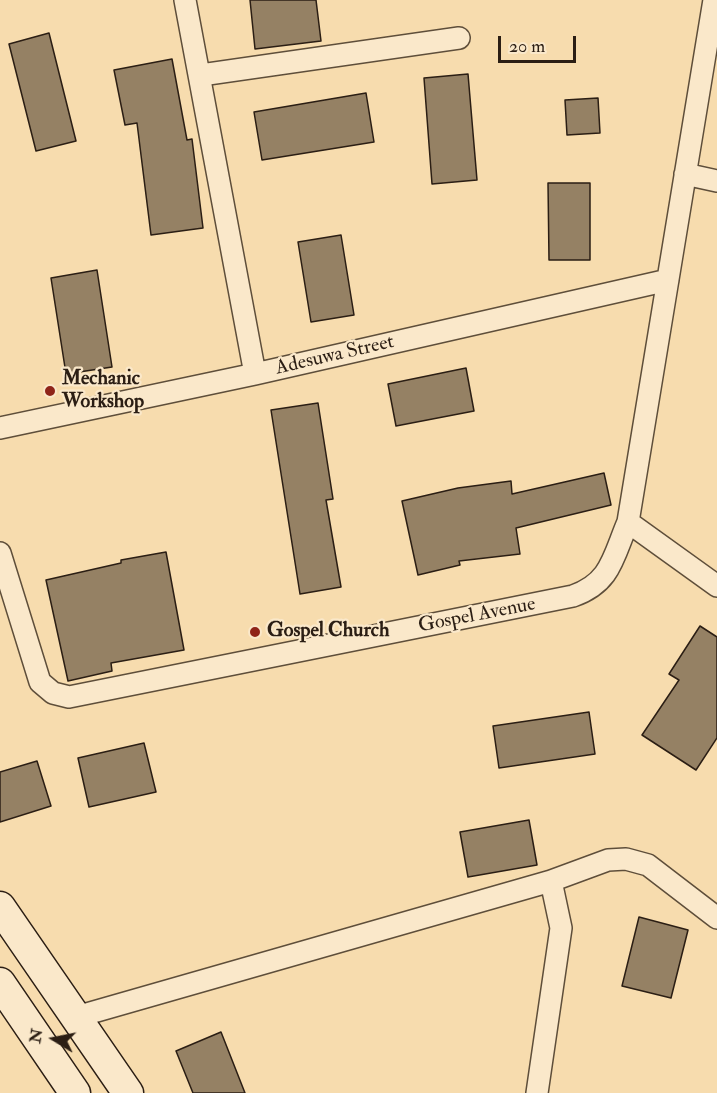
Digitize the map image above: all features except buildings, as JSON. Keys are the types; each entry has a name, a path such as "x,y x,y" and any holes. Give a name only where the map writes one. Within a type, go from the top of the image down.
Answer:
{"main road":[{"path":"0,907 128,1093"},
{"path":"0,983 75,1093"}],"street":[{"path":"185,0 201,75 255,374"},
{"name":"Gospel Avenue","path":"0,552 40,682 52,693 69,697 573,597 588,591 605,577 628,522 714,0"},
{"path":"201,75 459,38"},
{"path":"685,174 717,181"},
{"name":"Adesuwa Street","path":"0,428 255,374 668,280"},
{"path":"628,522 717,586"},
{"path":"76,1017 550,881 608,860 626,860 648,865 717,918"},
{"path":"537,1093 561,928 550,881"}],"place":[{"name":"Mechanic Workshop","path":"50,391"},
{"name":"Gospel Church","path":"255,632"}]}
